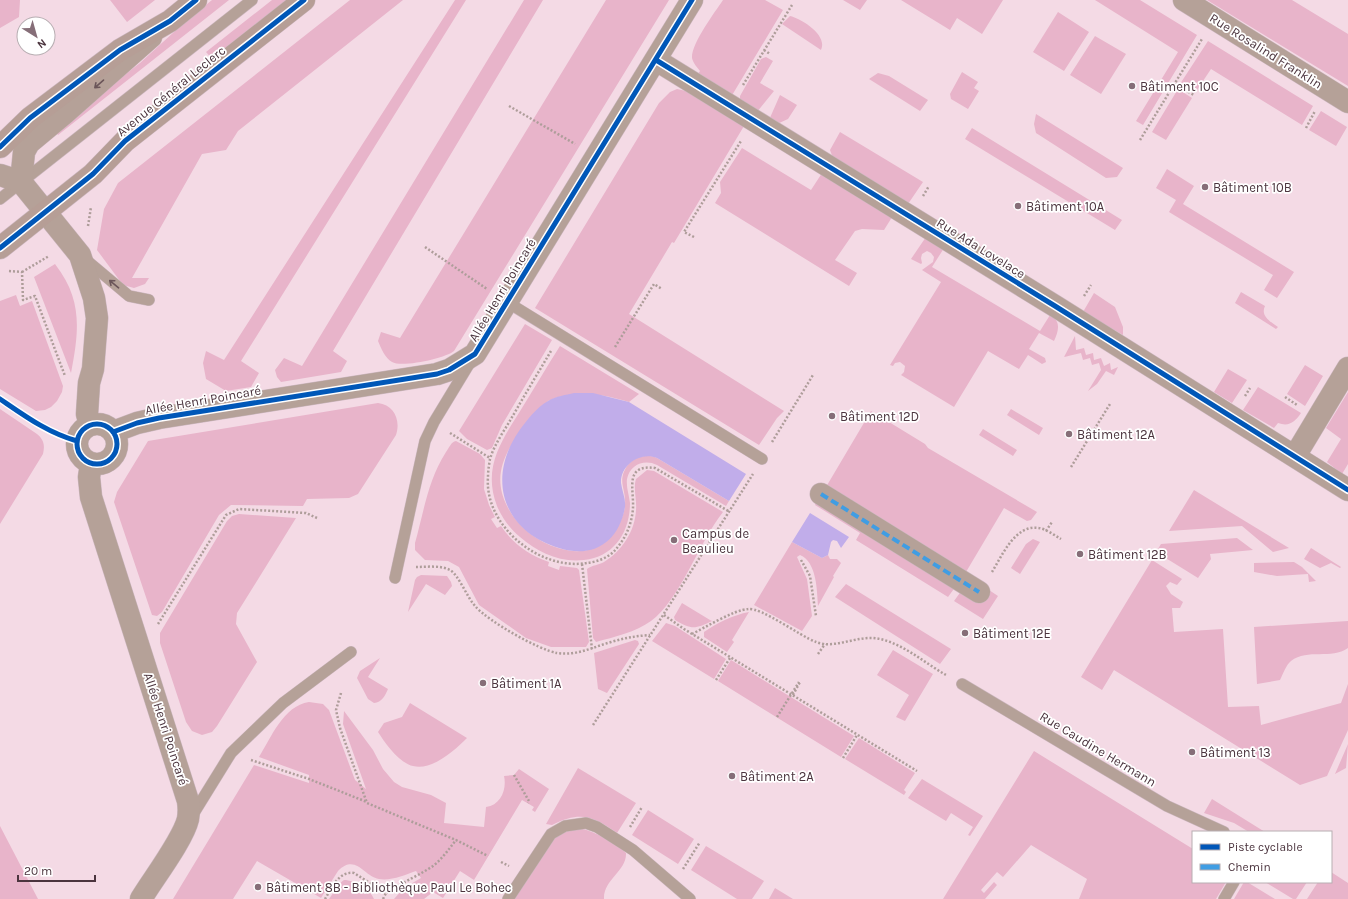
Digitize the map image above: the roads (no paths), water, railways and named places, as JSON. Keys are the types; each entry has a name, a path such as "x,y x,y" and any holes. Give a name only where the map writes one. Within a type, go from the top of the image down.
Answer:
{"main road":[{"path":"0,147 30,118 120,50 170,21 196,0"},
{"name":"Avenue Général Leclerc","path":"0,248 93,174 125,141 304,0"}],"street":[{"name":"Allée Henri Poincaré","path":"113,432 136,423 159,418 437,374 449,370 476,354 692,0"},
{"name":"Rue Rosalind Franklin","path":"1184,0 1348,102"},
{"path":"21,182 24,152 29,142 170,21"},
{"name":"Rue Ada Lovelace","path":"656,60 1348,490"},
{"path":"0,175 21,182 80,255 94,298 97,318 93,369 89,383 87,414 90,425"},
{"path":"1295,456 1348,368"},
{"path":"90,425 104,425 113,432 118,443 115,455 105,463 91,464 85,460 77,448 79,435 90,425"},
{"name":"Allée Henri Poincaré","path":"91,464 89,476 91,497 186,790 189,810 187,820 181,834 141,899"},
{"path":"821,494 979,592"}],"lane":[{"name":"Avenue Général Leclerc","path":"0,199 252,0"},
{"path":"80,255 129,296 148,300"},
{"path":"507,302 762,459"},
{"name":"Allée Henri Poincaré","path":"396,573 425,441 434,422 476,354"},
{"name":"Allée Henri Poincaré","path":"181,834 231,753 283,703 351,652"},
{"name":"Rue Caudine Hermann","path":"962,684 1167,806 1222,831"},
{"path":"508,899 551,834 565,826 586,823 597,827 633,850 690,899"},
{"path":"1224,899 1233,883"}],"place":[{"name":"Bâtiment 10C","path":"1132,86"},
{"name":"Bâtiment 10B","path":"1205,187"},
{"name":"Bâtiment 10A","path":"1018,206"},
{"name":"Bâtiment 12D","path":"832,416"},
{"name":"Bâtiment 12A","path":"1069,434"},
{"name":"Campus de Beaulieu","path":"674,540"},
{"name":"Bâtiment 12B","path":"1080,554"},
{"name":"Bâtiment 12E","path":"965,633"},
{"name":"Bâtiment 1A","path":"483,683"},
{"name":"Bâtiment 13","path":"1192,752"},
{"name":"Bâtiment 2A","path":"732,776"},
{"name":"Bâtiment 8B - Bibliothèque Paul Le Bohec","path":"258,887"}]}
